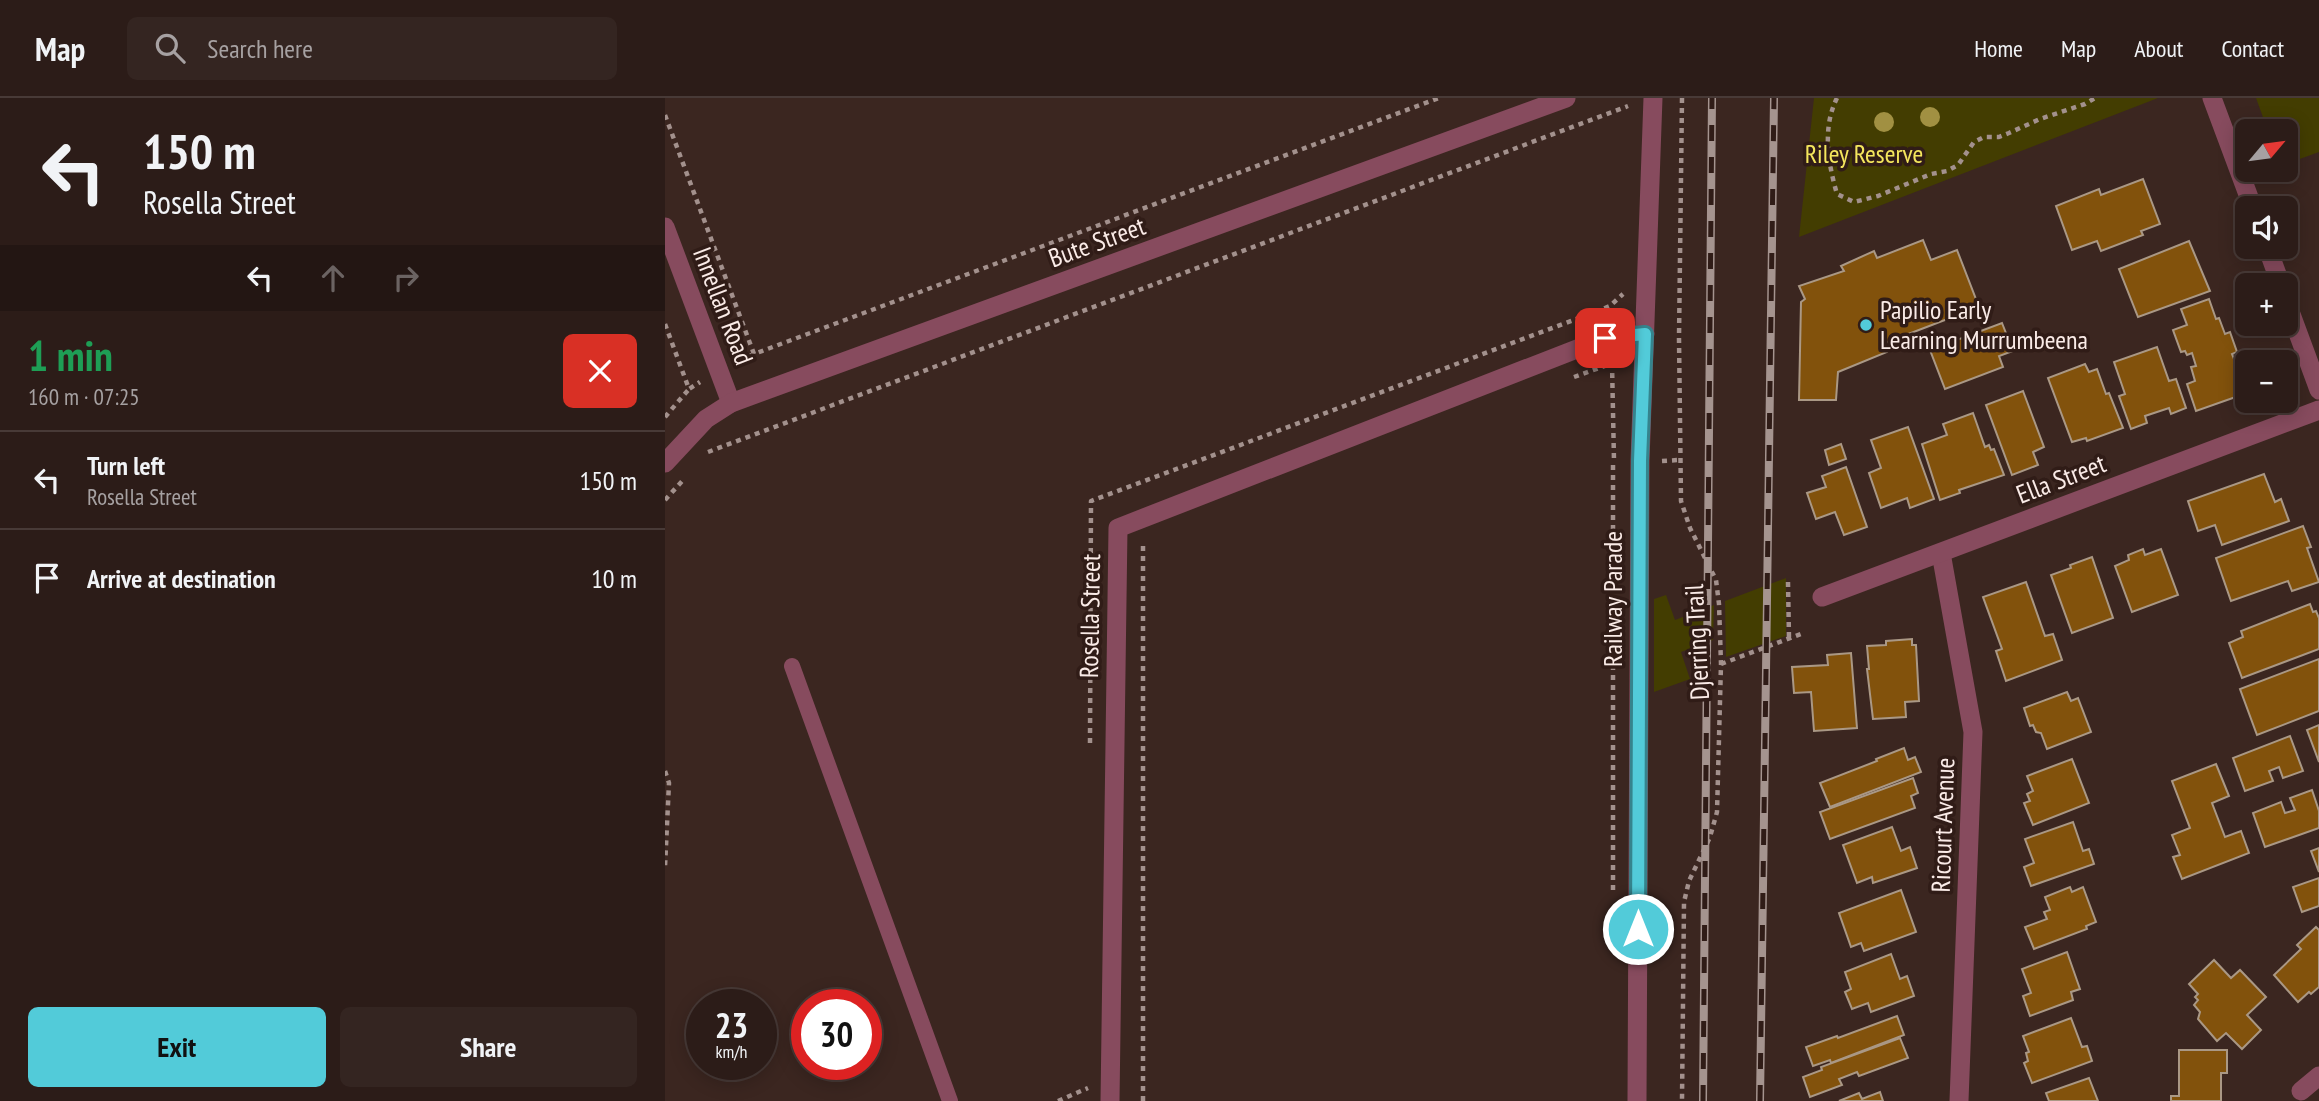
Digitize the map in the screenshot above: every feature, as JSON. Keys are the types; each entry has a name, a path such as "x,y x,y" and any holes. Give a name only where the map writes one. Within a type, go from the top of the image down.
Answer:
{"street":[{"name":"Bute Street","path":"665,463 706,419 731,403 1566,98"},
{"name":"Railway Parade","path":"1637,1101 1640,461 1653,98"},
{"path":"2212,98 2249,196"},
{"name":"Innellan Road","path":"665,227 731,403"},
{"path":"2298,333 2319,390"},
{"name":"Rosella Street","path":"1110,1101 1118,528 1605,338 1645,334"},
{"name":"Ella Street","path":"1822,597 2319,410"},
{"name":"Ricourt Avenue","path":"1941,553 1973,732 1959,1101"},
{"path":"2301,1091 2319,1076"}],"lane":[{"path":"792,666 950,1101"}],"path":[{"path":"665,115 754,354 1439,98"},
{"path":"1627,119 1628,98"},
{"name":"Djerring Trail","path":"1682,98 1679,460 1681,501 1684,514 1716,580 1721,664 1717,812 1710,836 1689,881 1684,902 1682,1101"},
{"path":"1837,98 1828,129 1829,165 1837,194 1854,202 1878,196 1931,174 1947,171 1958,165 1974,142 1984,137 2000,137 2095,98"},
{"path":"701,460 710,450 1628,106"},
{"path":"1090,747 1091,501 1595,312 1610,306 1625,292"},
{"path":"1595,312 1612,363 1613,892"},
{"path":"1573,377 1612,363"},
{"path":"665,417 689,389"},
{"path":"1654,461 1679,460"},
{"path":"1613,461 1625,461"},
{"path":"665,500 692,470"},
{"path":"1143,537 1143,1101"},
{"path":"1788,582 1789,638"},
{"path":"1721,664 1801,634"},
{"path":"665,771 669,783 665,867"},
{"path":"1058,1101 1088,1090 1088,1076"}],"green space":[{"name":"Riley Reserve","path":"1814,98 2158,98 1799,237"},
{"path":"2256,98 2319,98 2319,152 2298,160 2298,119 2264,119"},
{"path":"1786,578 1786,636 1726,657 1725,601"},
{"path":"1666,595 1675,620 1714,605 1713,640 1681,652 1690,679 1654,692 1654,599"}],"building":[{"path":"2143,179 2160,224 2141,231 2143,235 2101,251 2097,241 2072,250 2056,206 2099,189 2101,195"},
{"name":"Papilio Early Learning Murrumbeena","path":"1923,240 1931,260 1957,250 1979,307 1885,343 1887,352 1838,372 1836,400 1799,400 1801,302 1805,299 1799,286 1844,271 1841,266 1874,251 1877,258"},
{"path":"2189,241 2210,291 2138,317 2119,269"},
{"path":"2209,299 2225,334 2230,332 2236,350 2232,354 2235,359 2235,397 2196,411 2187,384 2195,381 2191,367 2196,366 2192,353 2187,355 2185,351 2181,352 2173,330 2187,325 2181,309"},
{"path":"2002,323 2013,351 1999,356 2003,367 1945,389 1930,350"},
{"path":"2157,347 2169,381 2176,379 2186,408 2171,414 2169,408 2145,416 2147,423 2131,429 2119,396 2125,394 2114,362"},
{"path":"2085,364 2089,372 2097,369 2123,428 2087,441 2086,438 2072,442 2048,378"},
{"path":"2023,391 2044,447 2033,452 2038,465 2012,475 1986,405"},
{"path":"1973,413 1985,447 1989,445 1991,450 1994,449 2004,475 1959,490 1960,493 1940,500 1922,444 1947,435 1943,424"},
{"path":"1908,427 1934,499 1910,508 1907,498 1881,508 1869,473 1881,468 1871,440"},
{"path":"1841,444 1846,459 1829,465 1825,450"},
{"path":"1846,467 1867,527 1844,535 1835,512 1816,519 1807,493 1826,487 1822,476"},
{"path":"2264,474 2275,502 2281,499 2289,521 2222,545 2215,525 2198,531 2188,501"},
{"path":"2303,526 2311,547 2307,548 2319,582 2292,591 2288,581 2231,601 2216,558"},
{"path":"2143,549 2145,555 2161,549 2178,595 2132,612 2115,566 2129,560 2128,555"},
{"path":"2092,557 2113,618 2072,633 2051,575"},
{"path":"2026,582 2045,636 2053,634 2062,660 2006,681 1996,651 2002,649 1983,597"},
{"path":"2310,604 2319,618 2319,649 2242,678 2229,643 2243,637 2241,631"},
{"path":"1912,639 1912,645 1916,645 1919,701 1905,702 1906,717 1873,719 1867,646"},
{"path":"1851,653 1857,728 1814,731 1811,692 1794,693 1792,667 1828,665 1827,655"},
{"path":"2319,659 2319,711 2257,735 2240,689"},
{"path":"2067,692 2071,701 2078,698 2091,732 2047,749 2041,733 2036,732 2033,725 2030,726 2024,708"},
{"path":"2319,725 2319,762 2307,730"},
{"path":"2290,736 2303,771 2283,778 2279,767 2269,771 2273,781 2245,791 2233,758"},
{"path":"1904,748 1908,760 1915,757 1921,772 1830,807 1820,783"},
{"path":"2072,759 2089,803 2033,825 2024,803 2030,801 2027,794 2033,791 2027,776"},
{"path":"2216,764 2229,796 2212,803 2225,837 2241,831 2249,853 2182,879 2173,857 2180,855 2172,835 2190,828 2172,781"},
{"path":"1913,778 1918,793 1911,796 1915,808 1830,839 1820,812"},
{"path":"2312,790 2319,811 2319,828 2265,847 2253,813 2281,802 2285,813 2295,810 2290,798"},
{"path":"2073,822 2083,851 2089,849 2094,864 2031,886 2024,867 2034,863 2025,839"},
{"path":"1892,827 1901,851 1910,847 1917,868 1873,883 1872,877 1857,883 1843,845"},
{"path":"2319,848 2319,872 2311,851"},
{"path":"2319,878 2319,906 2302,912 2293,887"},
{"path":"2070,887 2072,892 2083,887 2096,922 2086,926 2087,929 2034,949 2025,927 2047,919 2044,912 2050,910 2045,897"},
{"path":"1901,890 1916,932 1864,951 1861,943 1851,947 1839,913"},
{"path":"2316,927 2319,930 2319,987 2298,1002 2274,975 2301,949 2297,945"},
{"path":"2067,952 2080,989 2071,992 2073,1000 2030,1016 2023,996 2031,993 2022,969"},
{"path":"1891,954 1900,979 1907,976 1914,996 1871,1012 1868,1003 1852,1009 1845,992 1851,989 1845,972"},
{"path":"2214,960 2231,978 2240,970 2266,997 2247,1015 2261,1030 2242,1049 2226,1033 2217,1041 2198,1019 2200,1012 2194,1005 2198,994 2189,984"},
{"path":"1897,1016 1904,1035 1831,1063 1830,1060 1813,1066 1806,1047"},
{"path":"2071,1018 2082,1047 2087,1046 2092,1061 2032,1083 2024,1063 2028,1061 2026,1053 2029,1052 2023,1036"},
{"path":"1900,1038 1908,1058 1859,1076 1857,1072 1839,1079 1842,1085 1810,1097 1803,1077 1822,1070 1821,1067"},
{"path":"2179,1050 2227,1050 2227,1073 2221,1073 2221,1101 2171,1101 2171,1096 2179,1096"},
{"path":"2089,1078 2098,1101 2049,1101 2046,1093"},
{"path":"1880,1092 1883,1101 1839,1101 1859,1093 1862,1099"}],"railway":[{"path":"1703,1101 1712,98"},
{"path":"1760,1101 1774,98"}],"place":[{"name":"Papilio Early Learning Murrumbeena","path":"1866,325"}],"route":[{"path":"1605,338 1645,334 1640,461 1638,929"}]}
